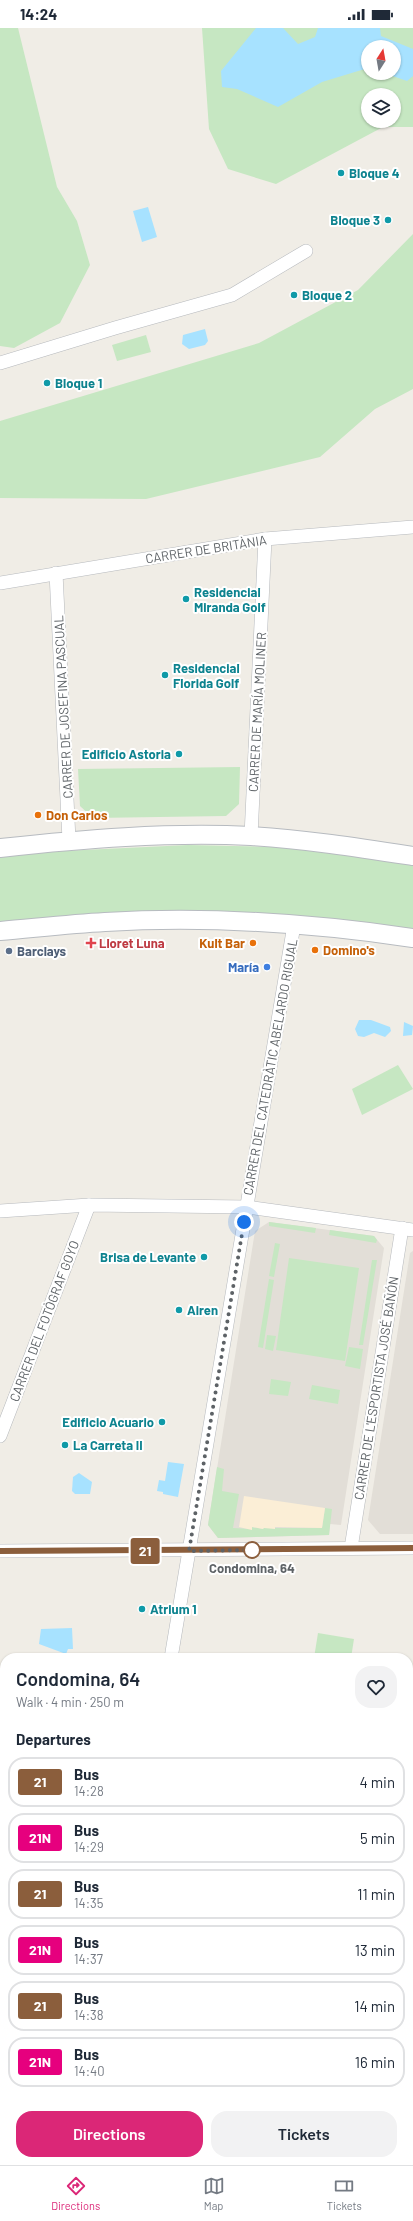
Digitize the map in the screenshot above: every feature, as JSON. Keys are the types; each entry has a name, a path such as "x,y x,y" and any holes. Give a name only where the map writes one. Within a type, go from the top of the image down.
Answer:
{"street":[{"path":"0,363 115,328 232,295 306,251"},
{"name":"CARRER DE BRITÀNIA","path":"0,583 265,539 413,527"},
{"name":"CARRER DE MARÍA MOLINER","path":"251,836 265,539"},
{"name":"CARRER DE JOSEFINA PASCUAL","path":"56,573 69,840"},
{"path":"0,848 69,840 165,836 251,836 413,856"},
{"path":"0,931 106,922 216,920 294,925 413,938"},
{"name":"CARRER DEL CATEDRÀTIC ABELARDO RIGUAL","path":"172,1653 294,925"},
{"path":"0,1211 89,1205 247,1207 407,1229"},
{"name":"CARRER DEL FOTÒGRAF GOYO","path":"0,1436 89,1205"},
{"name":"CARRER DE L'ESPORTISTA JOSÉ BAÑÓN","path":"351,1548 407,1229"},
{"path":"0,1552 413,1548"}],"shaded area":[{"path":"269,1222 374,1236 384,1248 341,1525 330,1524 329,1535 218,1538 208,1525 255,1231"},
{"path":"413,1251 413,1534 380,1534 368,1520 410,1253"}],"green space":[{"path":"0,28 18,28 57,187 77,221 90,265 60,323 14,348 0,346"},
{"path":"202,28 413,28 413,127 401,127 401,88 361,88 361,128 381,128 276,184 228,169 209,129"},
{"path":"413,234 413,389 375,409 320,457 146,499 0,498 0,421 259,343 358,290"},
{"path":"146,335 151,352 117,361 112,345"},
{"path":"240,767 239,804 226,816 93,818 80,806 78,769"},
{"path":"188,845 282,847 413,861 413,934 0,923 0,854"},
{"path":"398,1065 413,1089 362,1115 352,1089"},
{"path":"269,1222 316,1228 315,1233 269,1226"},
{"path":"330,1230 374,1236 377,1240 376,1243 329,1235"},
{"path":"275,1243 280,1244 274,1277 269,1276"},
{"path":"289,1258 359,1268 345,1361 276,1350"},
{"path":"372,1260 377,1260 363,1345 359,1345"},
{"path":"269,1279 274,1280 263,1348 258,1347"},
{"path":"267,1335 276,1336 273,1351 265,1349"},
{"path":"349,1347 363,1349 360,1369 345,1366"},
{"path":"271,1379 291,1382 288,1396 269,1394"},
{"path":"312,1385 340,1390 338,1404 309,1399"},
{"path":"217,1467 224,1469 222,1491 239,1494 233,1528 322,1528 325,1508 332,1509 329,1535 218,1538 208,1525"},
{"path":"318,1633 354,1639 352,1653 315,1653"}],"sand":[{"path":"244,1496 325,1508 322,1528 275,1527 275,1529 263,1529 252,1527 252,1530 239,1527"}],"water":[{"path":"256,28 283,28 298,44 315,37 318,28 380,28 381,36 391,40 361,40 361,70 322,82 278,107 237,89 222,87 221,71"},
{"path":"401,44 413,49 413,76 407,81 401,79"},
{"path":"148,207 157,237 142,242 133,211"},
{"path":"205,329 208,341 205,345 189,349 182,344 183,335"},
{"path":"359,1020 371,1020 390,1027 391,1031 385,1037 374,1033 364,1037 358,1036 355,1029"},
{"path":"404,1022 413,1026 412,1035 403,1036"},
{"path":"168,1462 184,1464 178,1497 163,1494 163,1492 157,1491 159,1480 165,1481"},
{"path":"79,1473 92,1482 90,1494 75,1494 72,1491 73,1477"},
{"path":"72,1628 73,1649 68,1649 66,1653 63,1653 39,1644 41,1629"}],"bus line":[{"name":"21","path":"0,1551 189,1551 413,1548"}],"place":[{"name":"Bloque 4","path":"341,173"},
{"name":"Bloque 3","path":"388,220"},
{"name":"Bloque 2","path":"294,295"},
{"name":"Bloque 1","path":"47,383"},
{"name":"Residencial Miranda Golf","path":"186,599"},
{"name":"Residencial Florida Golf","path":"165,675"},
{"name":"Edificio Astoria","path":"179,754"},
{"name":"Don Carlos","path":"38,815"},
{"name":"Lloret Luna","path":"91,943"},
{"name":"Kult Bar","path":"253,943"},
{"name":"Domino's","path":"315,950"},
{"name":"Barclays","path":"9,951"},
{"name":"María","path":"267,967"},
{"name":"Brisa de Levante","path":"204,1257"},
{"name":"Airen","path":"179,1310"},
{"name":"Edificio Acuario","path":"162,1422"},
{"name":"La Carreta II","path":"65,1445"},
{"name":"Condomina, 64","path":"252,1550"},
{"name":"Atrium 1","path":"142,1609"}],"route":[{"path":"244,1222 189,1551 252,1550"}]}
